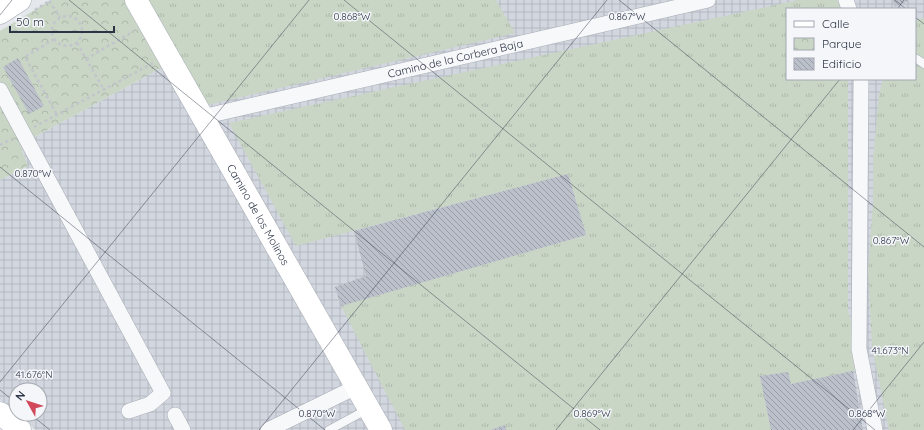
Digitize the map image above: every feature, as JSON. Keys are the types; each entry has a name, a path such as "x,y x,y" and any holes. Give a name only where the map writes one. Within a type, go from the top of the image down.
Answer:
{"street":[{"path":"0,13 20,0"},
{"name":"Camino de los Molinos","path":"136,0 381,430"},
{"name":"Camino de la Corbera Baja","path":"202,117 708,0"},
{"path":"861,80 859,349 875,430"},
{"path":"0,90 162,393 150,404 130,411"},
{"path":"268,430 356,387"},
{"path":"0,413 20,430"},
{"path":"175,415 183,430"}],"lane":[{"path":"329,430 342,427 369,408"}],"path":[{"path":"49,1 60,17"},
{"path":"70,16 81,25 82,34 77,43 68,46 62,45 54,39 52,30 54,24 60,17 70,16"},
{"path":"86,59 149,22"},
{"path":"54,39 24,57 57,115"},
{"path":"77,43 104,90"},
{"path":"23,133 168,55"}],"shaded area":[{"path":"136,0 924,0 924,430 36,430 26,422 48,422 48,382 8,382 8,406 0,400 0,180 28,166 20,145 172,62"}],"green space":[{"path":"51,0 136,0 172,62 20,145 28,166 0,180 0,31"},
{"path":"147,0 496,0 515,33 207,105"},
{"path":"799,0 836,0 843,8 786,8 786,80 848,80 848,310 863,371 853,371 791,384 788,372 760,376 771,430 506,430 505,425 490,430 405,430 341,306 586,235 568,174 296,246 229,123"},
{"path":"924,18 924,430 889,430 872,347 868,269 873,205 873,160 879,95 883,80 916,80 916,20"}],"building":[{"path":"892,0 907,0 908,1 895,7"},
{"path":"18,58 44,106 29,114 3,67"},
{"path":"568,174 586,235 341,306 335,287 366,276 354,231"},
{"path":"853,371 863,430 771,430 760,376 788,372 791,384"},
{"path":"505,425 506,430 491,430"}]}
